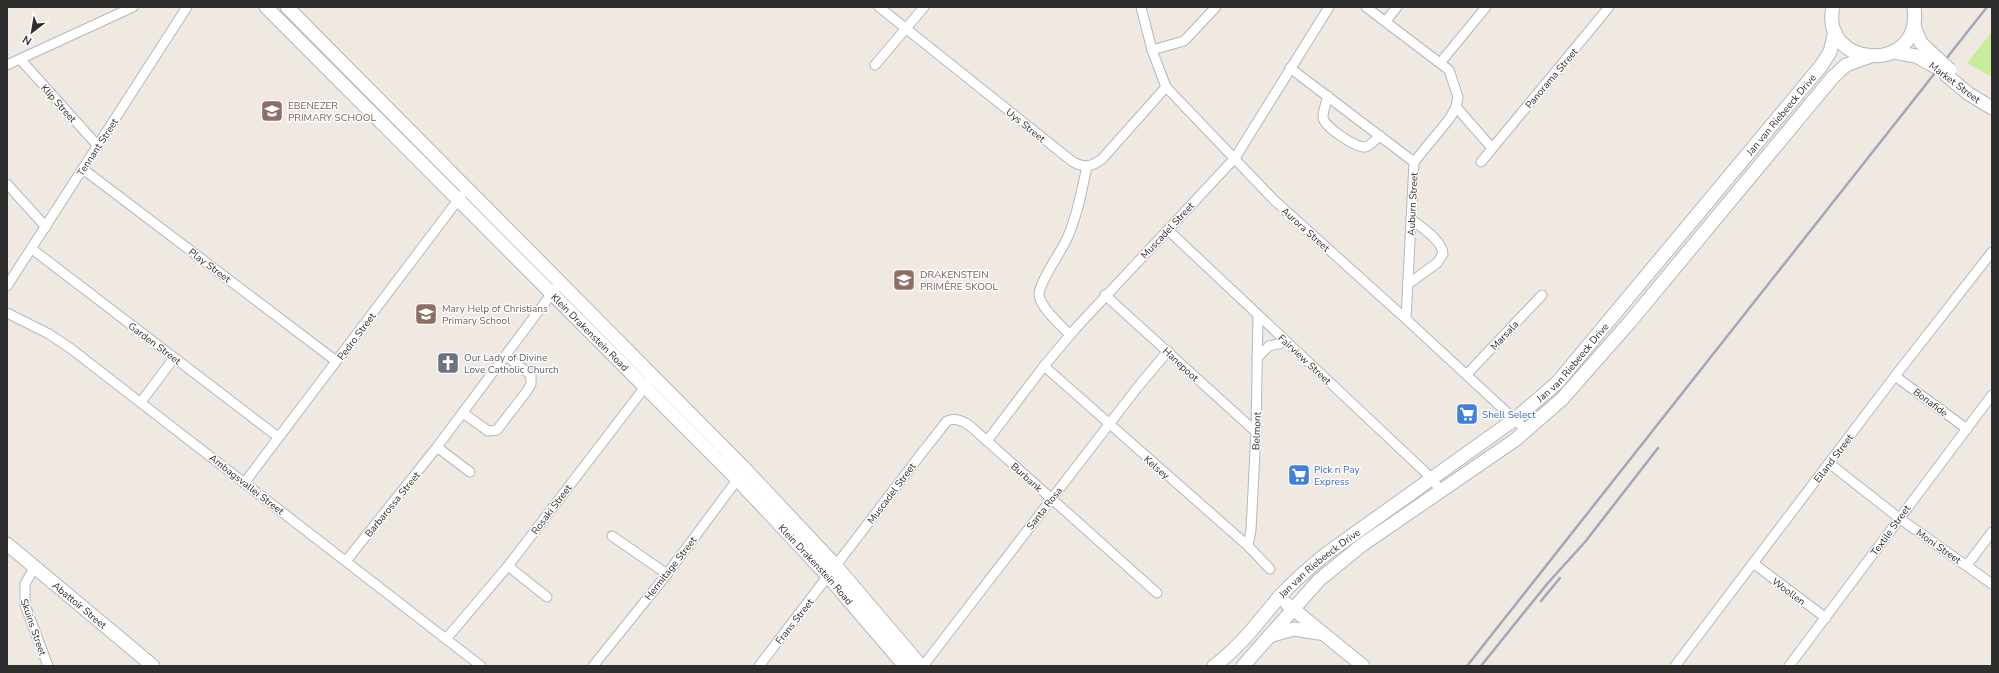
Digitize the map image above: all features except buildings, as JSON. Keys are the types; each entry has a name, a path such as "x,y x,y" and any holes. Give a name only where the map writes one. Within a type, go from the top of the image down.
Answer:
{"main road":[{"name":"Klein Drakenstein Road","path":"266,7 458,200 653,376 741,474 905,666"},
{"name":"Klein Drakenstein Road","path":"287,7 466,190 645,387 741,474 836,566 922,666"},
{"path":"1894,52 1903,45 1910,36 1914,26 1914,7"},
{"path":"1832,8 1832,21 1835,32 1848,49 1868,57"},
{"name":"Market Street","path":"1914,26 1921,43 1936,63 1992,101"},
{"name":"Jan van Riebeeck Drive","path":"1214,666 1242,642 1280,597 1305,571 1326,554 1515,419 1557,383 1821,66 1830,52 1835,32"},
{"name":"Market Street","path":"1894,52 1916,56 1936,63"},
{"name":"Jan van Riebeeck Drive","path":"1243,666 1319,580 1362,545 1526,431 1562,399 1610,346 1833,77 1846,65 1868,57 1881,56 1894,52"},
{"name":"Market Street","path":"1948,72 1970,94 1992,108"},
{"name":"Abattoir Street","path":"7,544 153,666"},
{"path":"1280,597 1292,609 1363,666"},
{"path":"1269,636 1294,629 1323,634"}],"street":[{"path":"7,65 133,7"},
{"name":"Tennant Street","path":"7,286 187,7"},
{"name":"Uys Street","path":"879,7 1073,162 1086,166"},
{"path":"875,65 924,7"},
{"name":"Aurora Street","path":"1141,7 1152,50 1166,87 1274,200 1467,374 1526,431"},
{"path":"1152,50 1184,41 1216,7"},
{"name":"Muscadel Street","path":"987,441 1044,366 1070,335 1235,158 1290,68 1330,7"},
{"path":"1366,7 1449,70 1458,97 1456,107 1492,148"},
{"path":"1386,21 1397,7"},
{"path":"1440,63 1486,7"},
{"name":"Panorama Street","path":"1481,162 1609,7"},
{"name":"Klip Street","path":"20,59 98,146"},
{"path":"1290,68 1414,162"},
{"path":"1070,335 1047,310 1041,302 1039,294 1043,282 1061,252 1074,222 1079,206 1086,166 1091,166 1102,160 1166,87"},
{"path":"1328,96 1323,112 1327,126 1357,146 1367,147 1380,136"},
{"name":"Auburn Street","path":"1406,319 1414,162 1450,118 1456,107"},
{"name":"Play Street","path":"83,169 336,361"},
{"path":"7,184 46,227"},
{"name":"Pedro Street","path":"245,482 466,190"},
{"path":"1408,284 1437,263 1443,254 1443,249 1438,243 1411,219"},
{"name":"Fairview Street","path":"1168,230 1424,471 1441,490"},
{"name":"Garden Street","path":"32,249 278,437"},
{"name":"Eiland Street","path":"1675,666 1895,376 1992,252"},
{"name":"Barbarossa Street","path":"346,561 437,447 556,288"},
{"name":"Hanepoot","path":"1106,295 1256,432"},
{"name":"Marsala","path":"1467,374 1542,295"},
{"name":"Ambagsvallei Street","path":"7,313 49,334 245,482 481,666"},
{"name":"Belmont","path":"1248,546 1251,530 1256,432 1258,316"},
{"path":"1257,358 1269,346 1286,342"},
{"name":"Santa Rosa","path":"922,666 1168,351"},
{"path":"463,413 488,431 493,432 497,430 519,402 532,384 533,378 506,356"},
{"path":"140,402 174,358"},
{"name":"Kelsey","path":"1044,366 1109,425 1248,546 1270,569"},
{"name":"Rosaki Street","path":"446,639 508,566 653,376"},
{"name":"Bonafide","path":"1895,376 1967,429"},
{"name":"Textile Street","path":"1789,666 1992,396"},
{"name":"Burbank","path":"947,421 957,419 962,421 987,441 1157,593"},
{"name":"Muscadel Street","path":"828,576 947,421"},
{"path":"437,447 470,472"},
{"name":"Moni Street","path":"1829,463 1899,518 1992,584"},
{"name":"Hermitage Street","path":"593,666 666,574 741,474"},
{"path":"1966,565 1992,532"},
{"path":"612,536 666,574"},
{"name":"Woollen","path":"1753,564 1826,618"},
{"name":"Skuins Street","path":"35,566 24,584 24,605 48,666"},
{"path":"508,566 547,597"},
{"name":"Frans Street","path":"759,666 828,576"}],"green space":[{"path":"1992,32 1992,77 1967,63"}],"railway":[{"path":"1467,666 1987,7"},
{"path":"1481,666 1547,584 1585,542 1658,448"},
{"path":"1541,601 1560,578"}],"place":[{"name":"EBENEZER PRIMARY SCHOOL","path":"272,111"},
{"name":"DRAKENSTEIN PRIMÊRE SKOOL","path":"904,280"},
{"name":"Mary Help of Christians Primary School","path":"426,314"},
{"name":"Our Lady of Divine Love Catholic Church","path":"448,363"},
{"name":"Shell Select","path":"1467,414"},
{"name":"Pick n Pay Express","path":"1299,475"}]}
